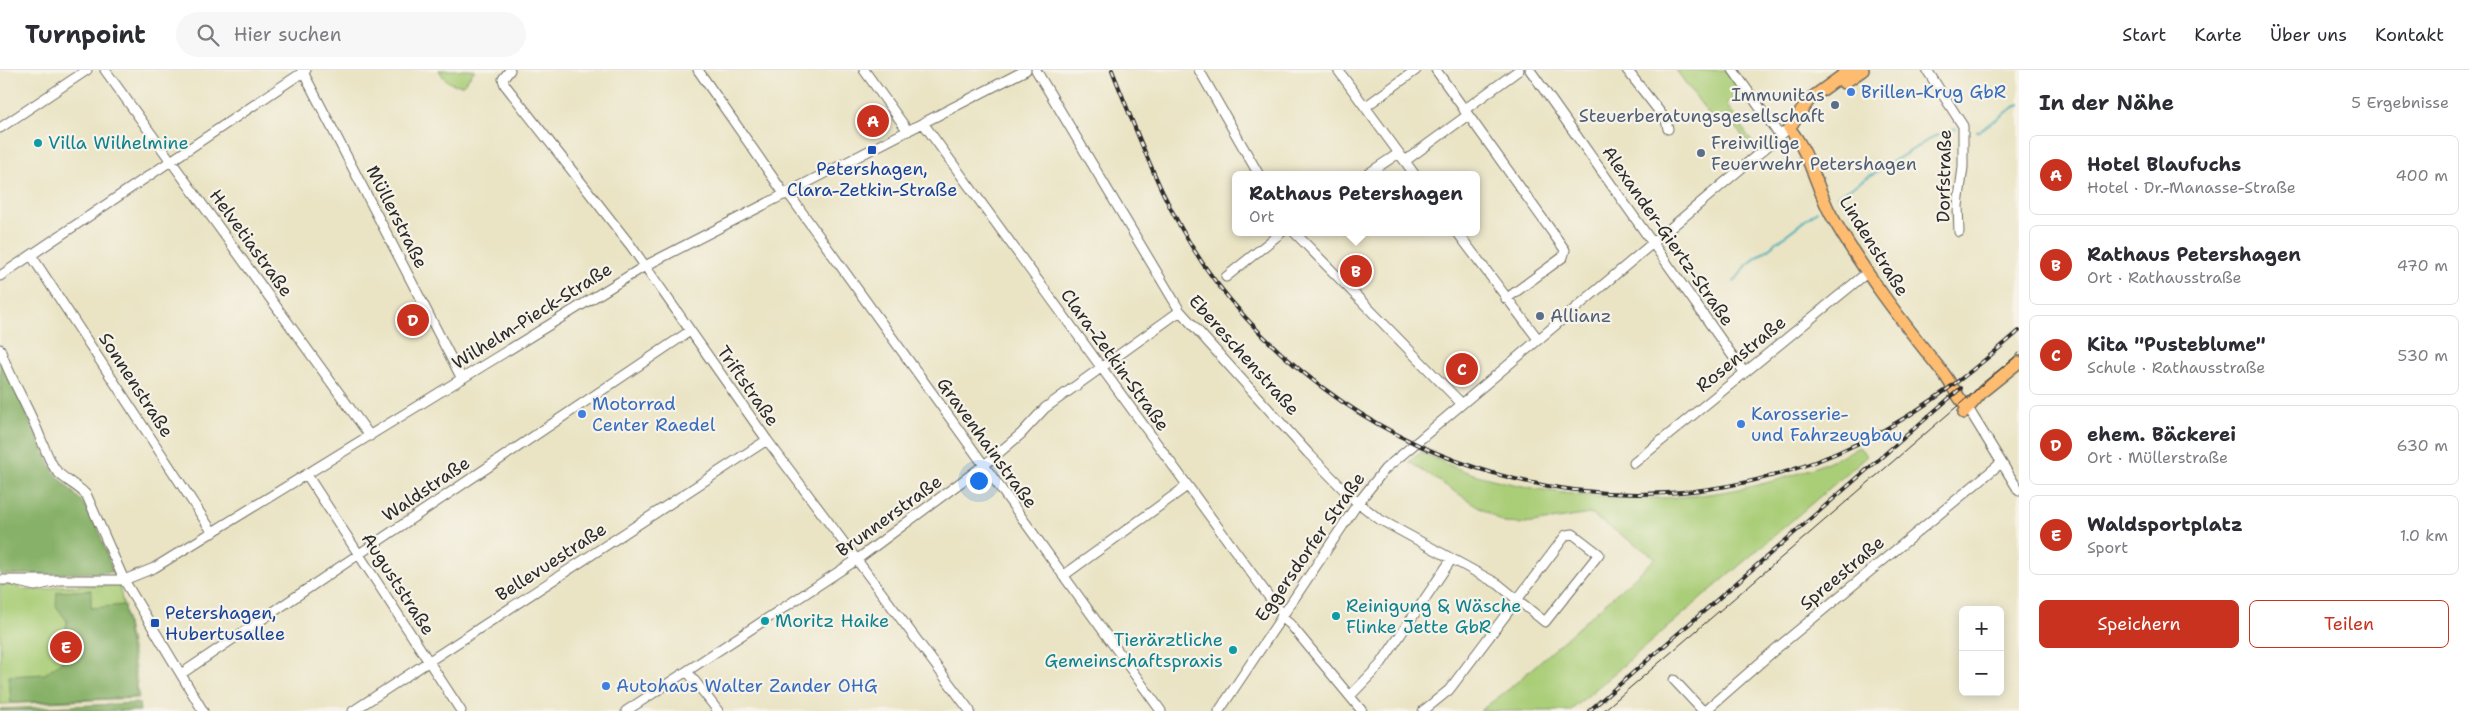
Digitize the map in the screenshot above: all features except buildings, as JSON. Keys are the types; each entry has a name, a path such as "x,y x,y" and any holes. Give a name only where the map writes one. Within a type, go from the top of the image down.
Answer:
{"main road":[{"path":"1784,132 1802,112 1810,98 1850,70"},
{"path":"1802,112 1862,70"},
{"name":"Lindenstraße","path":"1784,132 1800,144 1830,211 1868,272 1904,324 1938,368 1953,403 1966,411"},
{"path":"1966,411 1983,391 2019,362"}],"street":[{"path":"0,128 87,70"},
{"name":"Helvetiastraße","path":"105,70 370,436"},
{"name":"Triftstraße","path":"510,70 503,79 505,85 645,266 767,440 970,711"},
{"name":"Gravenhainstraße","path":"698,70 1161,711"},
{"path":"864,70 908,131"},
{"name":"Wilhelm-Pieck-Straße","path":"0,580 46,578 60,580 124,580 167,562 645,266 1026,70"},
{"name":"Ebereschenstraße","path":"1036,70 1180,311 1308,453 1358,503 1387,524 1498,584 1517,601 1545,622 1599,554 1573,534 1566,535 1517,601"},
{"path":"1199,70 1257,171"},
{"path":"1338,70 1412,171"},
{"path":"1365,107 1416,70"},
{"path":"1436,70 1565,250 1563,257 1506,299"},
{"path":"1405,161 1519,70"},
{"name":"Alexander-Giertz-Straße","path":"1530,70 1744,372"},
{"path":"1621,70 1622,72 1626,70 1666,120 1668,130"},
{"path":"1733,70 1784,132"},
{"name":"Dorfstraße","path":"1927,70 1963,126 1963,167 1958,206 1959,232"},
{"path":"0,276 304,71"},
{"name":"Müllerstraße","path":"304,71 462,379"},
{"name":"Clara-Zetkin-Straße","path":"923,123 1282,615 1359,707"},
{"name":"Eggersdorfer Straße","path":"1219,711 1358,503 1385,469 1784,132"},
{"path":"1372,171 1399,153"},
{"path":"1226,277 1277,236"},
{"path":"1298,236 1462,404"},
{"path":"1460,236 1538,340"},
{"name":"Sonnenstraße","path":"31,255 213,533"},
{"name":"Rosenstraße","path":"1634,463 1868,272"},
{"name":"Brunnerstraße","path":"626,711 856,561 984,466 1021,434 1045,408 1180,311"},
{"name":"Waldstraße","path":"181,674 690,331"},
{"path":"0,349 9,375 34,422 55,469 87,496 124,580 203,711"},
{"path":"1966,411 2019,491"},
{"name":"Bellevuestraße","path":"353,711 767,440"},
{"name":"Spreestraße","path":"1674,680 1704,711 1777,648 2001,463"},
{"name":"Auguststraße","path":"307,475 461,711"},
{"path":"1063,576 1187,486"},
{"path":"1350,696 1380,665 1451,560"},
{"path":"1423,711 1449,690 1517,601"},
{"path":"687,671 718,711"}],"green space":[{"path":"439,70 475,70 463,85 449,82"},
{"path":"1676,70 1730,70 1744,91 1726,104 1755,146 1751,149 1728,115 1716,124"},
{"path":"0,357 53,471 83,503 96,523 113,572 0,575"},
{"path":"1859,447 1867,456 1570,711 1480,711 1509,689 1656,558 1590,514 1525,524 1504,523 1409,462 1421,452 1470,473 1525,486 1573,494 1622,498 1671,497 1720,492 1768,482 1814,467"},
{"path":"0,585 13,585 25,590 46,590 58,586 119,585 133,653 139,698 0,704"},
{"path":"91,590 91,608 124,605 137,697 11,703 9,676 45,674 62,661 67,621 56,606 57,592"},
{"path":"139,703 140,711 0,711 0,709"}],"waterway":[{"path":"1977,132 2019,104"},
{"path":"1837,196 1933,137 1956,128"},
{"path":"1734,282 1747,265 1817,211"}],"tram line":[{"path":"1603,711 2019,353"}],"railway":[{"path":"1112,70 1157,180 1184,233 1216,282 1275,348 1343,402 1418,445 1498,474 1581,491 1667,493 1753,481 1837,453 1887,429 1933,400 1977,367 2019,331"},
{"path":"1589,711 1961,388"}],"place":[{"name":"Brillen-Krug GbR","path":"1851,92"},
{"name":"Immunitas Steuerberatungsgesellschaft","path":"1835,105"},
{"name":"Hotel Blaufuchs","path":"873,121"},
{"name":"Villa Wilhelmine","path":"38,143"},
{"name":"Petershagen, Clara-Zetkin-Straße","path":"872,150"},
{"name":"Freiwillige Feuerwehr Petershagen","path":"1701,153"},
{"name":"Rathaus Petershagen","path":"1356,271"},
{"name":"Allianz","path":"1540,316"},
{"name":"ehem. Bäckerei","path":"413,320"},
{"name":"Kita \"Pusteblume\"","path":"1462,369"},
{"name":"Motorrad Center Raedel","path":"582,414"},
{"name":"Karosserie- und Fahrzeugbau","path":"1741,424"},
{"name":"Reinigung & Wäsche Flinke Jette GbR","path":"1336,616"},
{"name":"Moritz Haike","path":"765,621"},
{"name":"Petershagen, Hubertusallee","path":"155,623"},
{"name":"Waldsportplatz","path":"66,647"},
{"name":"Tierärztliche Gemeinschaftspraxis","path":"1233,650"},
{"name":"Autohaus Walter Zander OHG","path":"606,686"}]}
